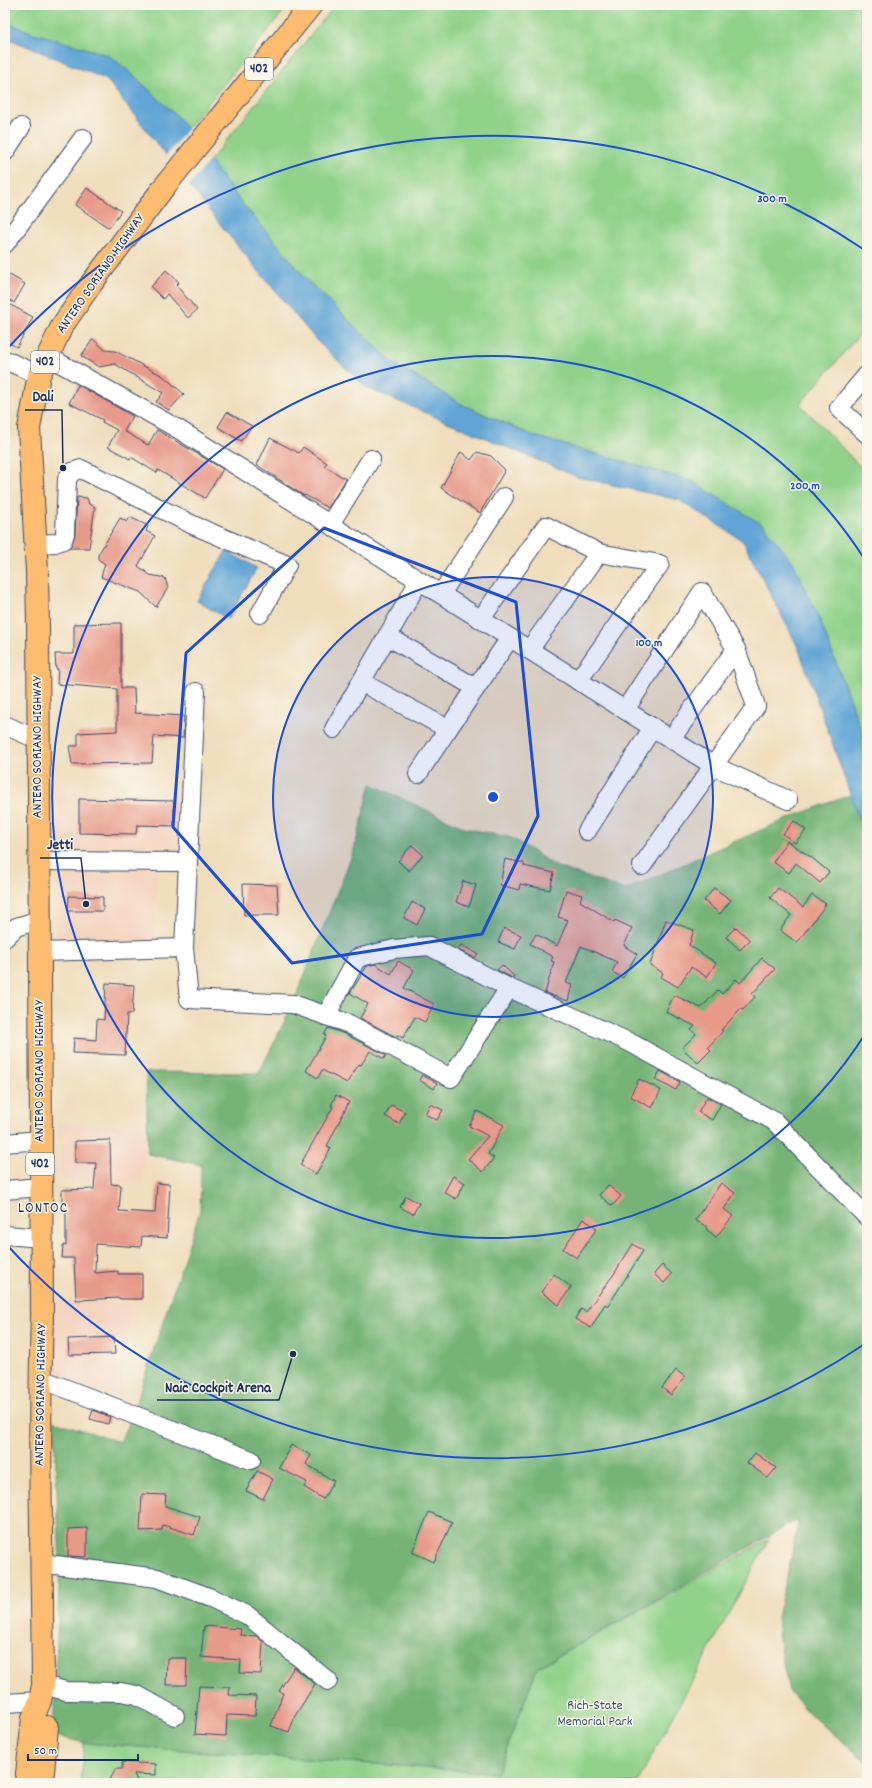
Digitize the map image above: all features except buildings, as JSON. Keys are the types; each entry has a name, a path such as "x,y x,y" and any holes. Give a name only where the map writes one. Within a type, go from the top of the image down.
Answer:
{"main road":[{"name":"ANTERO SORIANO HIGHWAY","path":"42,1783 47,1718 42,1693 40,1563 42,1316 38,862 38,627 37,571 28,428 43,366 62,326 164,187 311,5"},
{"name":"ANTERO SORIANO HIGHWAY","path":"26,1783 33,1718 42,1693"}],"street":[{"path":"5,152 21,127"},
{"path":"5,244 83,138"},
{"path":"5,360 43,366 178,429 714,766 788,800"},
{"path":"867,375 839,408 867,434"},
{"path":"330,524 371,459"},
{"path":"35,544 55,544 63,540 66,534 67,479 72,472 81,469 193,525 288,565 260,614"},
{"path":"441,594 504,497"},
{"path":"481,619 546,526 599,553 660,564 578,681"},
{"path":"529,650 599,553"},
{"path":"334,729 419,581"},
{"path":"625,710 702,592 736,649 756,706 642,866"},
{"path":"387,636 476,688"},
{"path":"418,774 510,638"},
{"path":"671,739 736,649"},
{"path":"361,682 448,729"},
{"path":"196,692 184,948 189,999 293,1004 349,1024 451,1078 509,988"},
{"path":"5,725 38,740"},
{"path":"586,831 652,727"},
{"path":"38,862 188,862"},
{"path":"5,938 16,927 39,920"},
{"path":"326,1016 357,958 394,949 429,946 509,988 629,1042 774,1121 867,1218"},
{"path":"39,952 184,948"},
{"path":"5,1143 40,1140"},
{"path":"5,1190 40,1187"},
{"path":"5,1235 41,1238"},
{"path":"41,1379 251,1460"},
{"path":"40,1563 157,1578 211,1598 247,1615 328,1681"},
{"path":"5,1703 42,1693 66,1691 121,1692 137,1695 175,1716"}],"highlighted area":[{"path":"324,528 516,602 538,816 482,934 292,963 173,827 186,653"}],"shaded area":[{"path":"185,793 182,856 58,856 58,794"},
{"path":"157,867 155,944 62,947 57,941 58,872"},
{"path":"58,1122 145,1128 143,1184 62,1180"},
{"path":"48,1299 131,1303 121,1397 46,1378"}],"green space":[{"path":"5,5 289,5 187,129 178,117 31,32 5,22"},
{"path":"335,5 867,5 867,326 800,404 867,474 867,745 819,618 764,525 589,453 534,436 461,404 392,362 308,281 237,197 210,161"},
{"path":"371,784 465,828 512,838 557,867 626,890 765,828 850,795 867,841 867,1762 811,1715 789,1691 780,1649 777,1617 799,1519 537,1668 497,1773 84,1743 53,1735 60,1566 54,1421 120,1442 132,1414 200,1211 201,1165 148,1154 146,1072 259,1073 293,1004 354,850"},
{"name":"Rich-State Memorial Park","path":"769,1539 637,1783 81,1783 84,1743 497,1773 537,1668"}],"water":[{"path":"5,22 31,32 108,55 129,71 178,117 237,197 308,281 392,362 461,404 534,436 692,481 763,525 793,562 819,618 867,745 867,841 798,647 743,541 679,500 578,477 367,388 316,340 227,233 107,80 5,37"},
{"path":"226,551 257,568 228,619 197,601"}],"pier":[{"path":"188,128 211,159 188,187 165,157"}],"place":[{"name":"Dali","path":"63,468"},
{"name":"Jetti","path":"86,904"},
{"name":"Naic Cockpit Arena","path":"293,1354"}],"district":[{"name":"LONTOC","path":"43,1209"}]}
